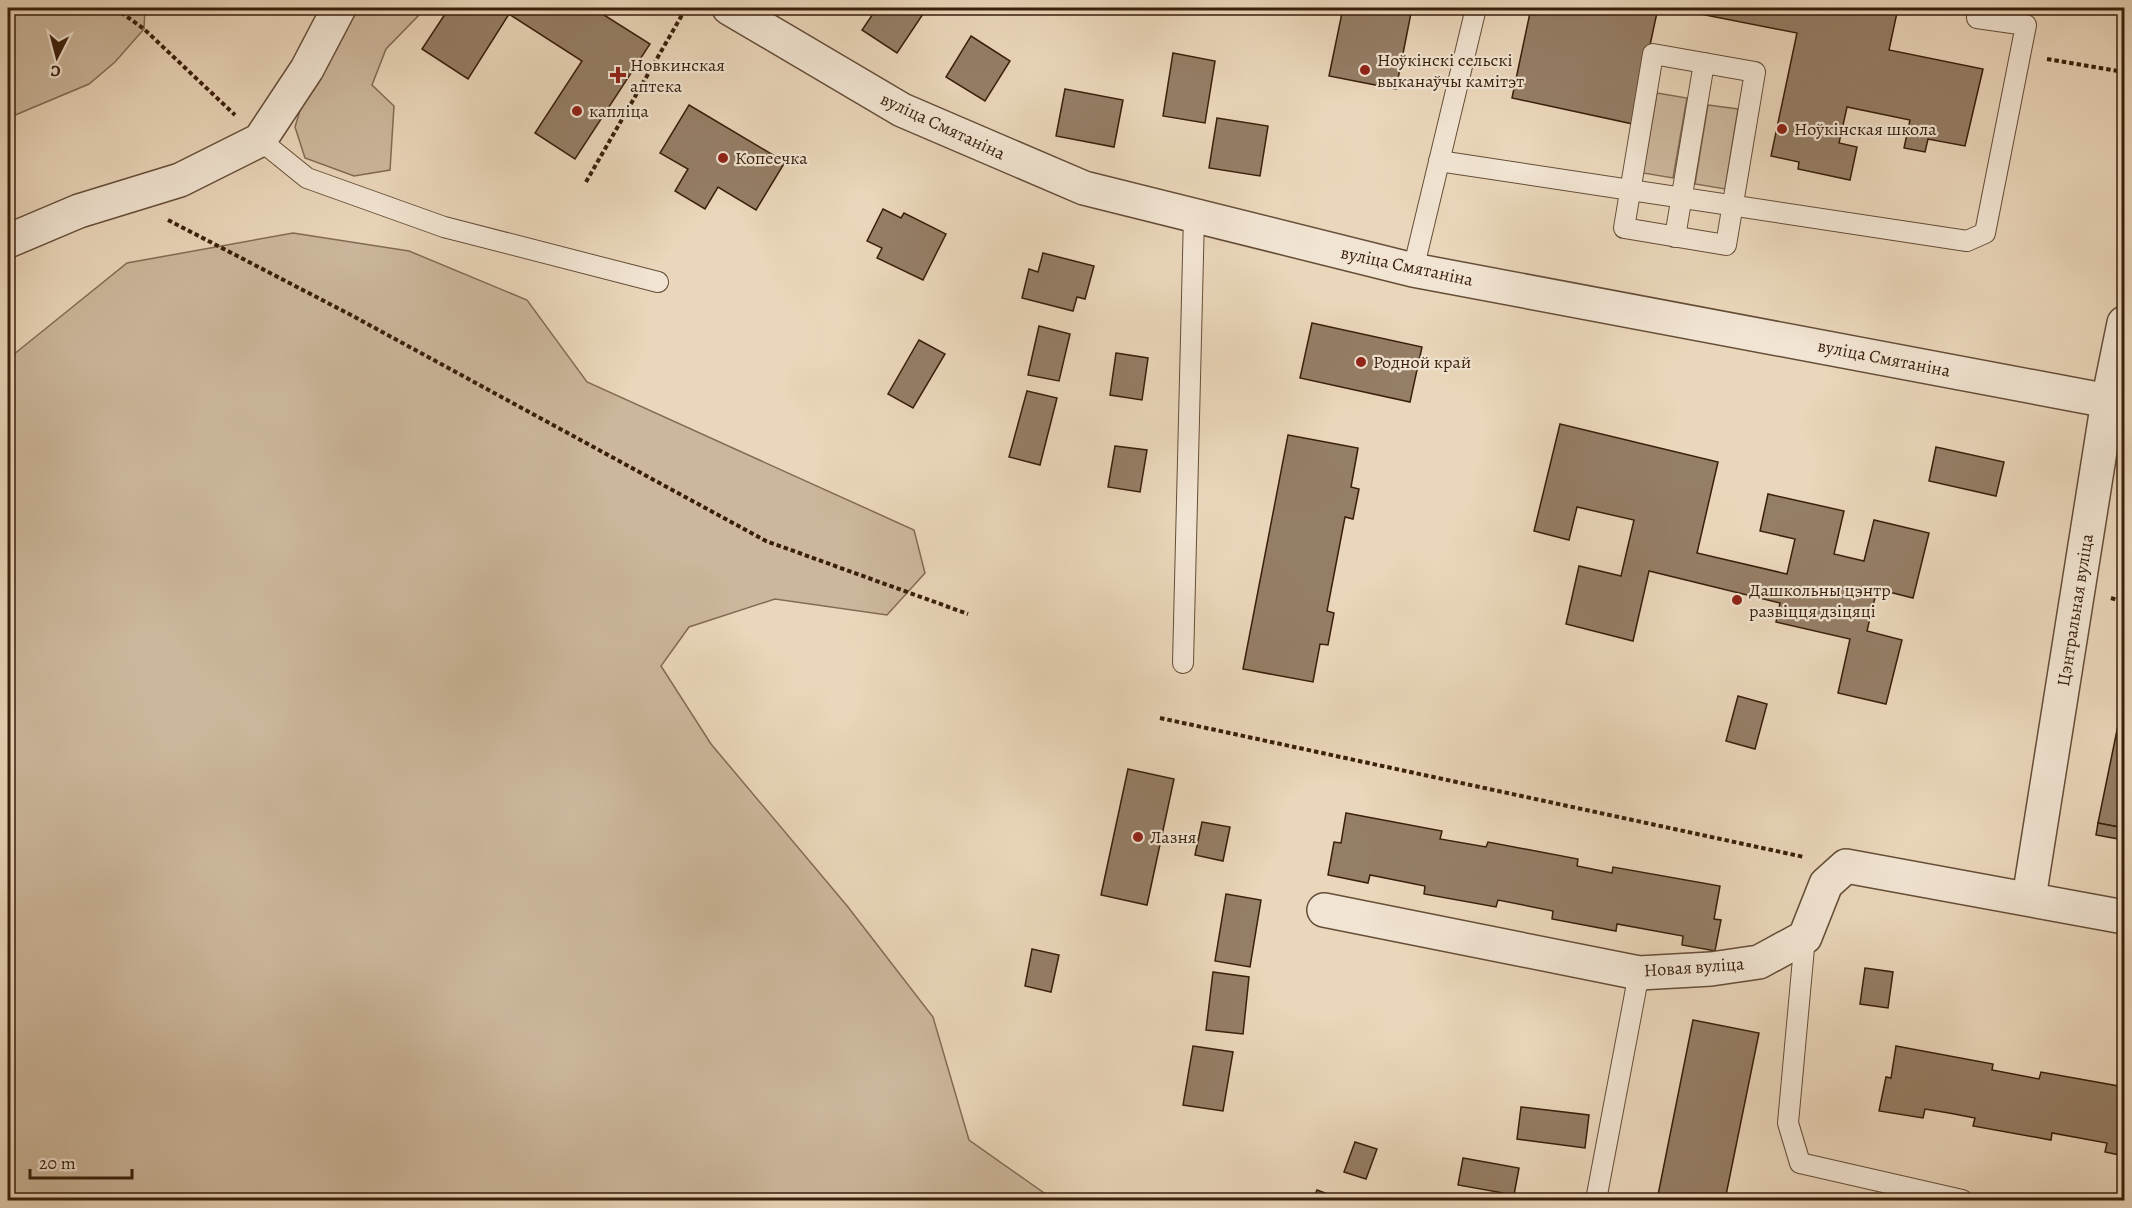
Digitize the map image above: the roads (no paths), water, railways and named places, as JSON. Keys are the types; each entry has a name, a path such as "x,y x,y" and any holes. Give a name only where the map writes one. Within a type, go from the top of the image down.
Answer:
{"street":[{"path":"8,241 79,211 180,180 261,140 307,69 339,8"},
{"name":"вуліца Смятаніна","path":"729,8 902,110 1084,188 1413,270 2116,402"},
{"name":"Цэнтральная вуліца","path":"2029,898 2116,402 2124,323"},
{"path":"1805,937 1826,884 1846,866 2124,917"},
{"name":"Новая вуліца","path":"1323,910 1639,972 1711,969 1759,962 1805,937"}],"lane":[{"path":"1413,270 1476,8"},
{"path":"1439,161 1967,241 1985,233 2026,26 1977,18 1979,8"},
{"path":"1653,54 1755,72 1733,206 1726,245 1624,228 1653,54"},
{"path":"1675,237 1704,63"},
{"path":"261,140 307,178 444,227 658,282"},
{"path":"1183,663 1194,216"},
{"path":"1805,937 1788,1123 1800,1163 1962,1200"},
{"path":"1596,1200 1639,972"}],"place":[{"name":"Ноўкінскі сельскі выканаўчы камітэт","path":"1365,70"},
{"name":"Новкинская аптека","path":"618,75"},
{"name":"капліца","path":"577,111"},
{"name":"Ноўкінская школа","path":"1782,129"},
{"name":"Копеечка","path":"723,158"},
{"name":"Родной край","path":"1361,362"},
{"name":"Дашкольны цэнтр развіцця дзіцяці","path":"1737,600"},
{"name":"Лазня","path":"1138,837"}]}
